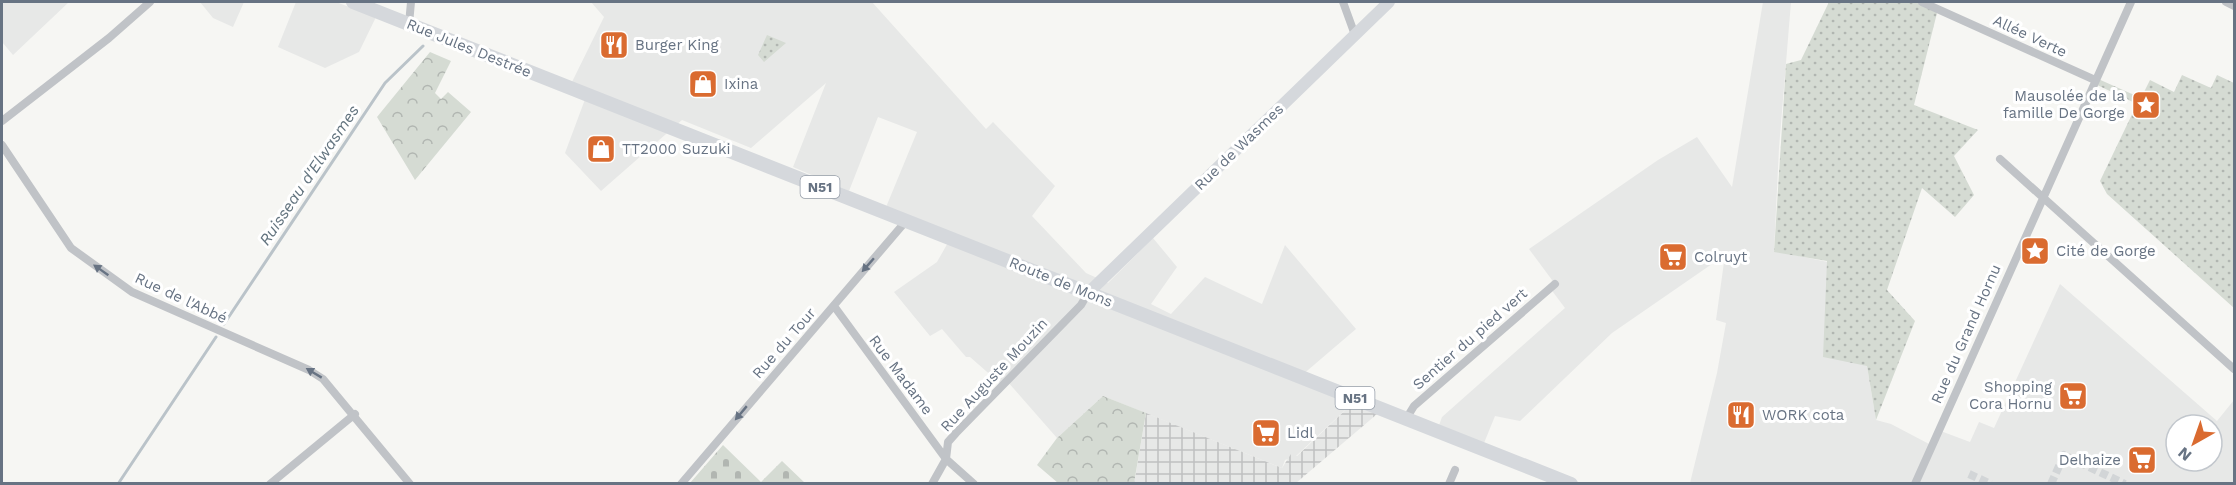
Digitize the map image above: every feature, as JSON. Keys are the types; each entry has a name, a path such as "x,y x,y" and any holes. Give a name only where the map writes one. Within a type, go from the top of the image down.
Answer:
{"main road":[{"name":"Rue Jules Destrée","path":"355,2 552,81"},
{"name":"Route de Mons","path":"552,81 1570,483"}],"street":[{"path":"2,121 109,38 150,2"},
{"path":"409,24 411,2"},
{"path":"1343,2 1355,35"},
{"name":"Rue de Wasmes","path":"1088,293 1389,2"},
{"name":"Allée Verte","path":"1922,2 2095,80"},
{"name":"Rue du Grand Hornu","path":"1915,483 2131,2"},
{"path":"2226,2 2235,6"},
{"name":"Rue de l'Abbé","path":"2,145 70,248 132,292 309,370 331,386 410,483"},
{"path":"2000,159 2235,369"},
{"name":"Rue du Tour","path":"681,483 906,221"},
{"name":"Sentier du pied vert","path":"1407,419 1413,406 1555,284"},
{"name":"Rue Auguste Mouzin","path":"932,483 946,459 948,442 1081,304 1088,293"},
{"name":"Rue Madame","path":"834,306 946,459 974,483"},
{"path":"270,483 355,414"},
{"path":"1449,483 1455,470"}],"shaded area":[{"path":"2,2 69,2 13,55 2,42"},
{"path":"200,2 244,2 233,27 213,18"},
{"path":"296,2 336,2 376,17 359,52 325,68 278,47"},
{"path":"591,2 872,2 986,129 993,122 1055,186 1032,216 1086,273 1108,283 1153,238 1177,267 1151,304 1171,314 1205,277 1262,304 1285,245 1356,329 1301,376 1357,399 1296,456 1285,460 1282,468 1103,396 1057,438 1007,381 1002,385 970,357 966,357 942,329 930,336 894,292 937,262 950,239 884,212 917,132 878,117 849,191 793,167 826,83 751,148 682,120 601,191 565,153 587,94 571,84 604,17"},
{"path":"1763,2 1791,2 1779,148 1774,251 1828,262 1867,366 1876,420 1891,424 1931,445 1938,430 1970,442 1979,422 1994,428 2060,284 2208,413 2164,413 2164,473 2224,473 2223,413 2234,400 2234,483 1690,483 1717,373 1726,323 1716,320 1725,255 1612,333 1520,421 1495,416 1482,448 1437,431 1442,417 1565,308 1550,288 1552,280 1529,249 1658,160 1697,137 1732,187"},
{"path":"1357,399 1383,409 1296,483 1134,484 1146,413 1282,468 1291,454 1297,456"}],"green space":[{"path":"1829,2 1922,2 1938,9 1914,105 1978,130 1954,156 1974,195 1955,217 1922,188 1887,290 1915,321 1876,420 1867,366 1823,357 1827,261 1774,252 1786,64 1801,60"},
{"path":"767,35 786,43 764,62 758,55"},
{"path":"430,52 451,61 435,93 441,99 448,92 471,112 415,180 377,117"},
{"path":"2182,75 2211,88 2217,75 2234,83 2234,308 2107,194 2100,181 2137,104 2093,83 2096,78 2141,98 2150,80 2174,92"},
{"path":"1103,396 1146,413 1134,483 1058,483 1037,465 1057,438"},
{"path":"723,445 761,482 782,461 805,483 690,483"}],"waterway":[{"name":"Ruisseau d'Elwasmes","path":"224,324 385,83 423,46"},
{"name":"Ruisseau d'Elwasmes","path":"118,484 216,337"}],"tunnel":[{"path":"2051,484 2064,455 2125,484"},
{"path":"1969,474 1991,484"}],"place":[{"name":"Burger King","path":"614,45"},
{"name":"Ixina","path":"703,84"},
{"name":"Mausolée de la famille De Gorge","path":"2146,105"},
{"name":"TT2000 Suzuki","path":"601,149"},
{"name":"Cité de Gorge","path":"2035,251"},
{"name":"Colruyt","path":"1673,257"},
{"name":"Shopping Cora Hornu","path":"2073,396"},
{"name":"WORK cota","path":"1741,415"},
{"name":"Lidl","path":"1266,433"},
{"name":"Delhaize","path":"2142,460"}]}
